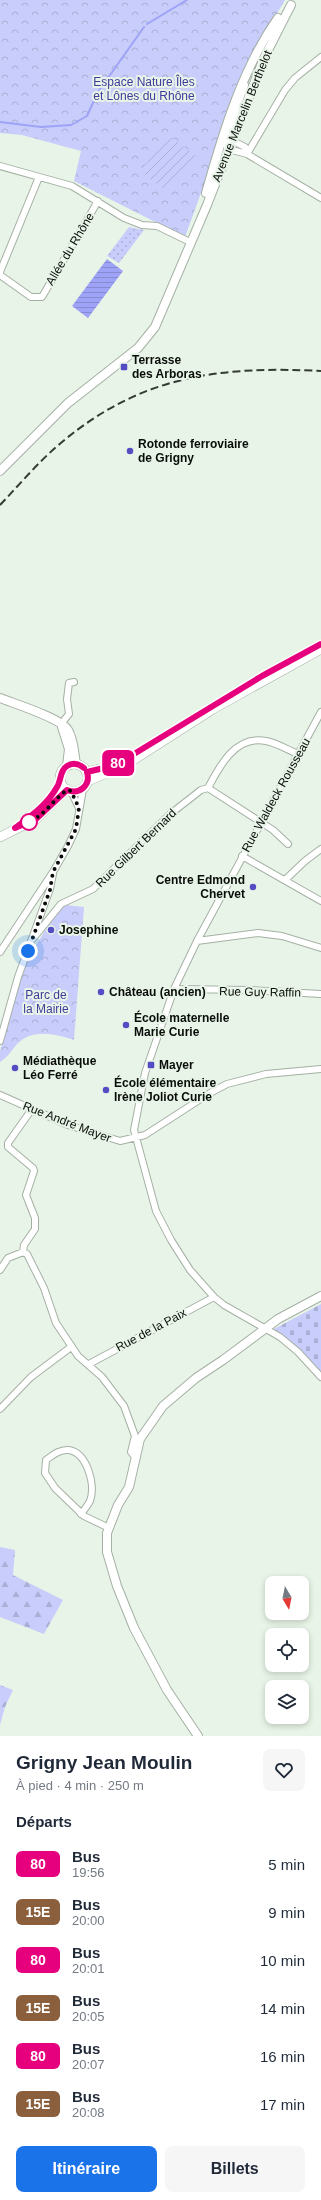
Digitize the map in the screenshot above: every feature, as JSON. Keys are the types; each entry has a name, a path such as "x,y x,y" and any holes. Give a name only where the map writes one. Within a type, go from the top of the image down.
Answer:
{"main road":[{"path":"15,828 36,819 69,790 108,767 125,759 262,676 321,644"},
{"path":"86,781 127,764 213,709 321,649"},
{"path":"0,837 42,808 61,780 62,772 72,765 81,765 86,781"},
{"path":"61,780 69,790"}],"street":[{"name":"Avenue Marcelin Berthelot","path":"1,469 68,403 128,357 147,338 166,304 196,228 236,115 246,77 268,32 281,14 293,3"},
{"name":"Avenue Marcelin Berthelot","path":"236,115 274,36 293,3"},
{"path":"247,154 285,90 295,78 321,57"},
{"path":"226,144 245,147 247,154"},
{"path":"226,144 247,154 321,198"},
{"name":"Allée du Rhône","path":"0,166 72,186 124,218 142,225 157,226 190,242"},
{"path":"0,272 39,177"},
{"name":"Allée du Rhône","path":"0,275 31,297 42,297 98,201"},
{"path":"61,724 69,714 67,689 69,683 74,682"},
{"path":"0,698 67,728 70,735 72,765"},
{"name":"Rue Waldeck Rousseau","path":"321,712 242,856 197,941 174,989 141,1085 134,1130 156,1210 171,1240 190,1270 214,1297 224,1305 294,1348 321,1378"},
{"path":"288,844 262,822 208,788 217,770 236,747 246,742 256,740 267,741 298,754"},
{"path":"0,952 53,872 76,829 79,808 86,781"},
{"name":"Rue Gilbert Bernard","path":"31,941 61,904 93,889 169,815 201,790 208,788"},
{"path":"69,790 79,808"},
{"path":"285,880 305,861 321,849"},
{"path":"242,856 321,901"},
{"path":"0,1041 18,977 50,890 53,872"},
{"path":"197,941 258,933 282,936 321,948"},
{"name":"Rue Guy Raffin","path":"174,989 257,990 321,994"},
{"name":"Rue André Mayer","path":"0,1095 68,1125 120,1141 145,1135 210,1093 227,1084 266,1074 321,1069"},
{"path":"23,1252 24,1245 35,1229 35,1218 26,1195 34,1171 33,1168 8,1147 8,1143 32,1109"},
{"path":"0,1270 8,1258 23,1252"},
{"path":"23,1252 27,1254 44,1288 56,1323 71,1347 78,1356 89,1364 102,1377 124,1406 135,1436 131,1452 136,1458"},
{"path":"198,1736 167,1690 134,1628 117,1586 107,1552 106,1542 109,1528 129,1487 140,1439 163,1406 196,1378 278,1319 321,1296"},
{"name":"Rue de la Paix","path":"89,1364 214,1297"},
{"path":"0,1409 31,1377 71,1347"},
{"path":"81,1514 90,1500 90,1478 80,1456 70,1450 60,1450 46,1460 45,1473 55,1488 81,1514 109,1528"}],"green space":[{"name":"Espace Nature Îles et Lônes du Rhône","path":"0,0 285,0 249,61 185,237 74,181 81,151 22,135 0,133"},
{"path":"168,135 199,158 166,190 140,172"},
{"path":"129,227 144,230 119,263 107,256"},
{"name":"Parc de la Mairie","path":"65,905 84,907 74,1040 52,1034 37,1034 30,1036 17,1044 0,1062 0,1051 24,965 49,924"},
{"path":"321,1304 321,1372 304,1354 272,1330"},
{"path":"0,1547 15,1550 13,1575 63,1600 44,1634 0,1617"},
{"path":"0,1685 13,1690 5,1707 0,1725"}],"water":[{"path":"107,259 123,271 88,318 72,306"}],"waterway":[{"path":"147,24 187,0"},
{"path":"0,122 41,127 71,125 87,116 98,92 144,27"}],"railway":[{"path":"0,505 62,442 92,420 122,402 153,389 184,380 216,374 284,370 321,371"}],"bus line":[{"name":"80","path":"84,768 81,765 76,764 67,766 62,772 61,780 42,808 15,828 36,819 67,790 75,792 83,789 88,781 87,772 108,767 139,752 262,676 321,644"}],"place":[{"name":"Terrasse des Arboras","path":"124,367"},
{"name":"Rotonde ferroviaire de Grigny","path":"130,451"},
{"name":"Centre Edmond Chervet","path":"253,887"},
{"name":"Josephine","path":"51,930"},
{"name":"Château (ancien)","path":"101,992"},
{"name":"École maternelle Marie Curie","path":"126,1025"},
{"name":"Mayer","path":"151,1065"},
{"name":"Médiathèque Léo Ferré","path":"15,1068"},
{"name":"École élémentaire Irène Joliot Curie","path":"106,1090"}],"route":[{"path":"28,951 53,881 53,872 76,829 79,808 71,791 67,790 58,797 44,813 29,822"}]}
